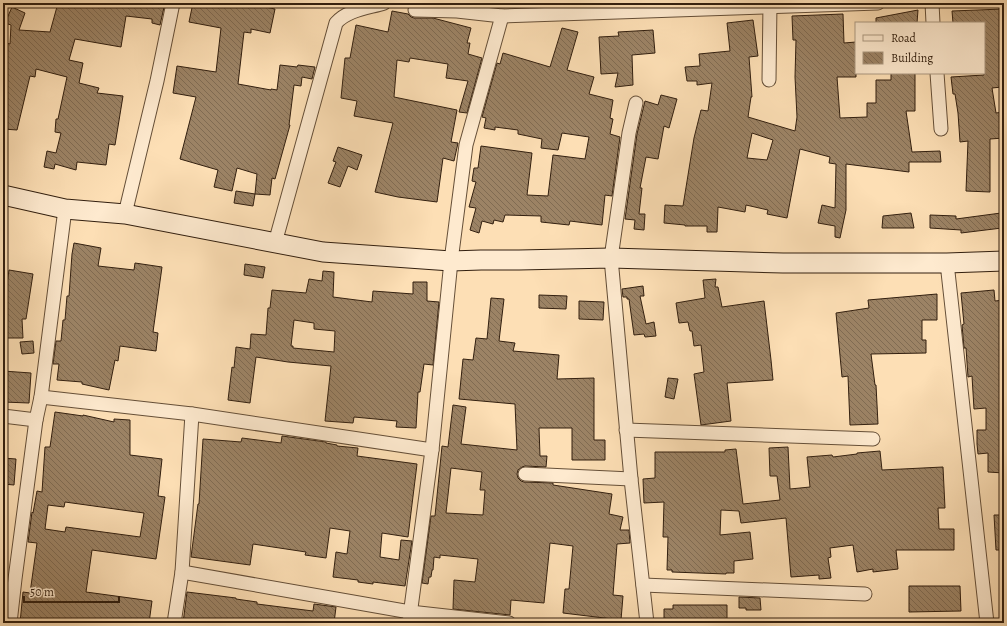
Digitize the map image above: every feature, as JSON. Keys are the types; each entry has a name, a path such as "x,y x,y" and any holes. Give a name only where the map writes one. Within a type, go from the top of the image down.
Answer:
{"main road":[{"path":"3,195 65,209 125,214 323,252 451,261 611,258 784,263 947,263 1004,261"}],"street":[{"path":"125,214 157,81 173,3"},
{"path":"275,243 336,23 348,14 384,3"},
{"path":"415,10 457,11 502,16 771,5 878,3"},
{"path":"932,3 933,22"},
{"path":"770,80 771,5"},
{"path":"409,617 432,450 451,261 466,145 502,16"},
{"path":"937,74 941,129"},
{"path":"636,103 629,133 611,258 626,430 646,623"},
{"path":"10,623 9,578 41,397 65,209"},
{"path":"947,263 987,623"},
{"path":"41,397 192,414 432,450"},
{"path":"174,623 182,572 192,414"},
{"path":"3,416 36,420"},
{"path":"626,430 874,439"},
{"path":"525,474 631,479"},
{"path":"182,572 409,617 509,623"},
{"path":"642,585 865,594"}],"building":[{"path":"58,3 165,3 160,25 152,23 152,19 126,16 121,47 75,39 69,60 83,63 79,83 99,88 97,93 123,96 115,145 109,144 106,165 77,162 76,170 55,164 54,169 44,167 47,151 56,153 61,133 55,132 56,119 58,119 67,77 36,69 35,77 30,76 17,130 3,129 3,42 10,44 11,25 5,23 12,7 25,13 19,30 50,32"},
{"path":"193,3 256,3 256,5 275,9 270,33 251,29 251,33 244,32 238,84 277,90 280,65 315,67 312,79 302,77 301,86 294,85 290,125 275,179 272,178 270,195 255,194 257,174 237,168 232,191 214,187 218,170 180,159 196,97 173,93 177,66 216,72 221,28 189,22"},
{"path":"1003,9 1003,34 1000,34 1002,87 992,88 996,113 1004,112 1004,138 990,139 990,192 966,191 968,141 960,142 958,113 955,94 953,94 951,77 985,74 985,22 953,22 952,11"},
{"path":"918,10 917,22 876,22 876,18"},
{"path":"392,11 408,14 414,18 433,18 471,28 467,43 470,43 468,54 482,58 467,113 459,112 468,81 446,78 448,64 410,58 409,62 397,60 394,97 457,110 451,142 458,143 454,161 443,158 437,202 398,197 375,192 393,123 354,116 357,101 341,98 345,58 350,58 356,25 388,32"},
{"path":"843,14 844,43 855,42 856,77 837,77 840,118 867,117 867,103 876,103 876,80 891,80 891,74 915,74 915,111 906,111 912,152 940,151 941,162 909,162 909,172 846,164 846,210 840,238 835,237 835,226 818,223 822,205 835,208 836,164 829,163 830,157 800,149 787,218 767,214 768,210 746,205 745,212 718,207 717,232 707,232 707,226 685,226 664,223 665,205 683,206 694,138 701,110 708,111 712,83 697,85 697,81 687,81 685,67 700,66 699,54 730,51 727,23 753,20 758,56 749,57 752,97 748,117 795,131 797,117 795,77 796,40 793,40 792,16","holes":["752,133 773,140 767,160 747,158"]},
{"path":"562,28 578,32 567,70 594,77 589,94 613,100 610,118 613,119 610,134 620,137 612,196 605,195 602,225 570,221 569,225 541,222 541,216 505,215 503,222 494,220 493,224 482,221 479,233 470,230 476,208 469,207 476,182 472,181 474,168 478,168 481,146 532,153 527,195 548,196 553,155 585,159 589,137 562,133 558,150 541,148 542,139 518,134 518,130 495,127 495,130 484,128 486,118 482,117 497,63 500,64 503,53 550,67"},
{"path":"653,30 655,53 632,55 633,85 615,87 618,73 601,74 599,37 619,36 618,32"},
{"path":"661,95 677,99 669,128 664,126 658,159 646,157 640,188 642,188 639,214 645,214 644,230 634,229 635,220 625,219 637,134 645,101 658,105"},
{"path":"338,147 362,155 357,170 348,166 340,187 328,183 336,162 333,161"},
{"path":"236,191 255,194 253,206 234,203"},
{"path":"911,213 914,228 882,228 883,216"},
{"path":"1001,213 1002,228 961,233 961,230 930,228 930,215 956,216 956,219"},
{"path":"74,243 101,248 98,266 134,270 135,263 162,267 153,332 158,333 156,351 120,346 118,361 115,360 109,390 82,384 82,382 57,380 59,364 53,364 56,341 61,341 63,320 65,320"},
{"path":"245,264 265,267 263,278 244,275"},
{"path":"9,270 33,274 26,319 22,319 23,338 3,338 3,311"},
{"path":"323,271 334,272 333,297 372,302 373,291 413,294 413,282 427,282 427,301 439,302 433,365 424,364 420,392 418,392 416,428 396,427 397,421 354,417 353,423 325,421 331,366 256,357 250,403 228,400 236,347 250,349 251,334 266,335 268,308 270,308 272,290 306,293 309,279 322,281","holes":["294,320 314,323 314,329 335,331 334,352 293,348 293,346 291,346"]},
{"path":"716,279 715,287 718,287 722,307 764,301 773,380 727,383 731,421 701,425 694,374 704,372 701,345 694,346 692,331 690,331 688,322 679,323 676,303 705,298 703,280"},
{"path":"643,286 644,296 640,296 646,324 654,322 656,336 645,337 644,334 634,335 629,299 627,299 627,297 623,297 622,289"},
{"path":"994,290 995,301 1004,300 1004,473 988,472 988,453 978,454 977,430 986,430 986,408 974,409 972,376 968,377 966,348 964,348 962,325 964,324 961,293"},
{"path":"937,294 937,320 922,320 922,340 926,340 926,353 871,354 876,385 878,424 850,425 848,376 842,377 836,313 869,308 868,300"},
{"path":"539,295 567,296 566,309 539,308"},
{"path":"491,298 504,299 499,341 515,343 513,351 559,355 557,379 594,378 594,440 605,440 605,460 572,460 572,428 539,428 540,456 547,456 546,467 525,466 518,470 517,474 518,478 524,482 553,483 553,485 612,494 609,514 623,517 620,530 629,530 630,543 617,544 613,595 623,596 621,620 563,613 565,589 569,589 573,546 550,543 544,603 511,600 510,615 453,609 454,580 475,582 478,559 440,555 440,558 434,557 433,570 431,577 429,577 428,584 422,583 431,516 435,516 442,446 448,447 453,405 466,407 461,444 517,450 515,404 459,399 463,359 473,360 476,338 487,339","holes":["451,468 482,472 480,490 485,490 483,515 446,513"]},
{"path":"579,301 604,302 603,320 579,319"},
{"path":"33,341 34,353 22,354 20,342"},
{"path":"3,371 31,373 29,403 3,402"},
{"path":"668,378 678,379 674,399 665,397"},
{"path":"55,412 83,415 114,422 114,419 130,420 130,455 162,459 158,496 165,497 156,559 92,550 86,592 152,601 149,623 20,623 23,592 30,593 37,543 28,542 32,512 33,513 37,491 42,492 45,447 50,447","holes":["65,502 144,513 140,537 66,527 65,532 45,529 48,505 64,507"]},
{"path":"282,436 326,442 337,446 358,448 357,456 417,464 408,537 382,533 380,557 399,560 401,540 412,541 405,586 373,582 373,584 358,582 358,580 333,577 336,552 347,554 350,531 330,528 326,558 305,555 306,552 253,544 250,565 191,557 199,504 203,439 241,442 242,438 281,443"},
{"path":"788,447 790,489 810,487 807,457 832,455 833,457 880,451 882,470 943,467 945,508 938,508 939,529 954,529 954,550 896,550 898,569 873,572 873,569 857,572 853,545 830,548 831,557 828,558 831,578 819,579 819,575 791,577 786,518 741,523 739,511 721,510 720,535 750,532 753,559 734,561 734,573 672,572 672,570 667,570 668,537 663,537 664,502 644,503 643,479 655,478 655,452 725,452 725,450 736,449 743,504 780,500 777,476 770,476 769,448"},
{"path":"3,458 16,459 14,485 3,484"},
{"path":"994,515 1004,515 1004,550 996,550"},
{"path":"909,586 960,586 961,611 909,612"},
{"path":"187,592 236,598 257,602 257,604 313,611 314,604 336,607 334,623 183,623"},
{"path":"739,597 760,598 761,610 746,610 746,608 739,608"},
{"path":"673,605 727,605 727,623 664,623 664,609 673,609"}]}
